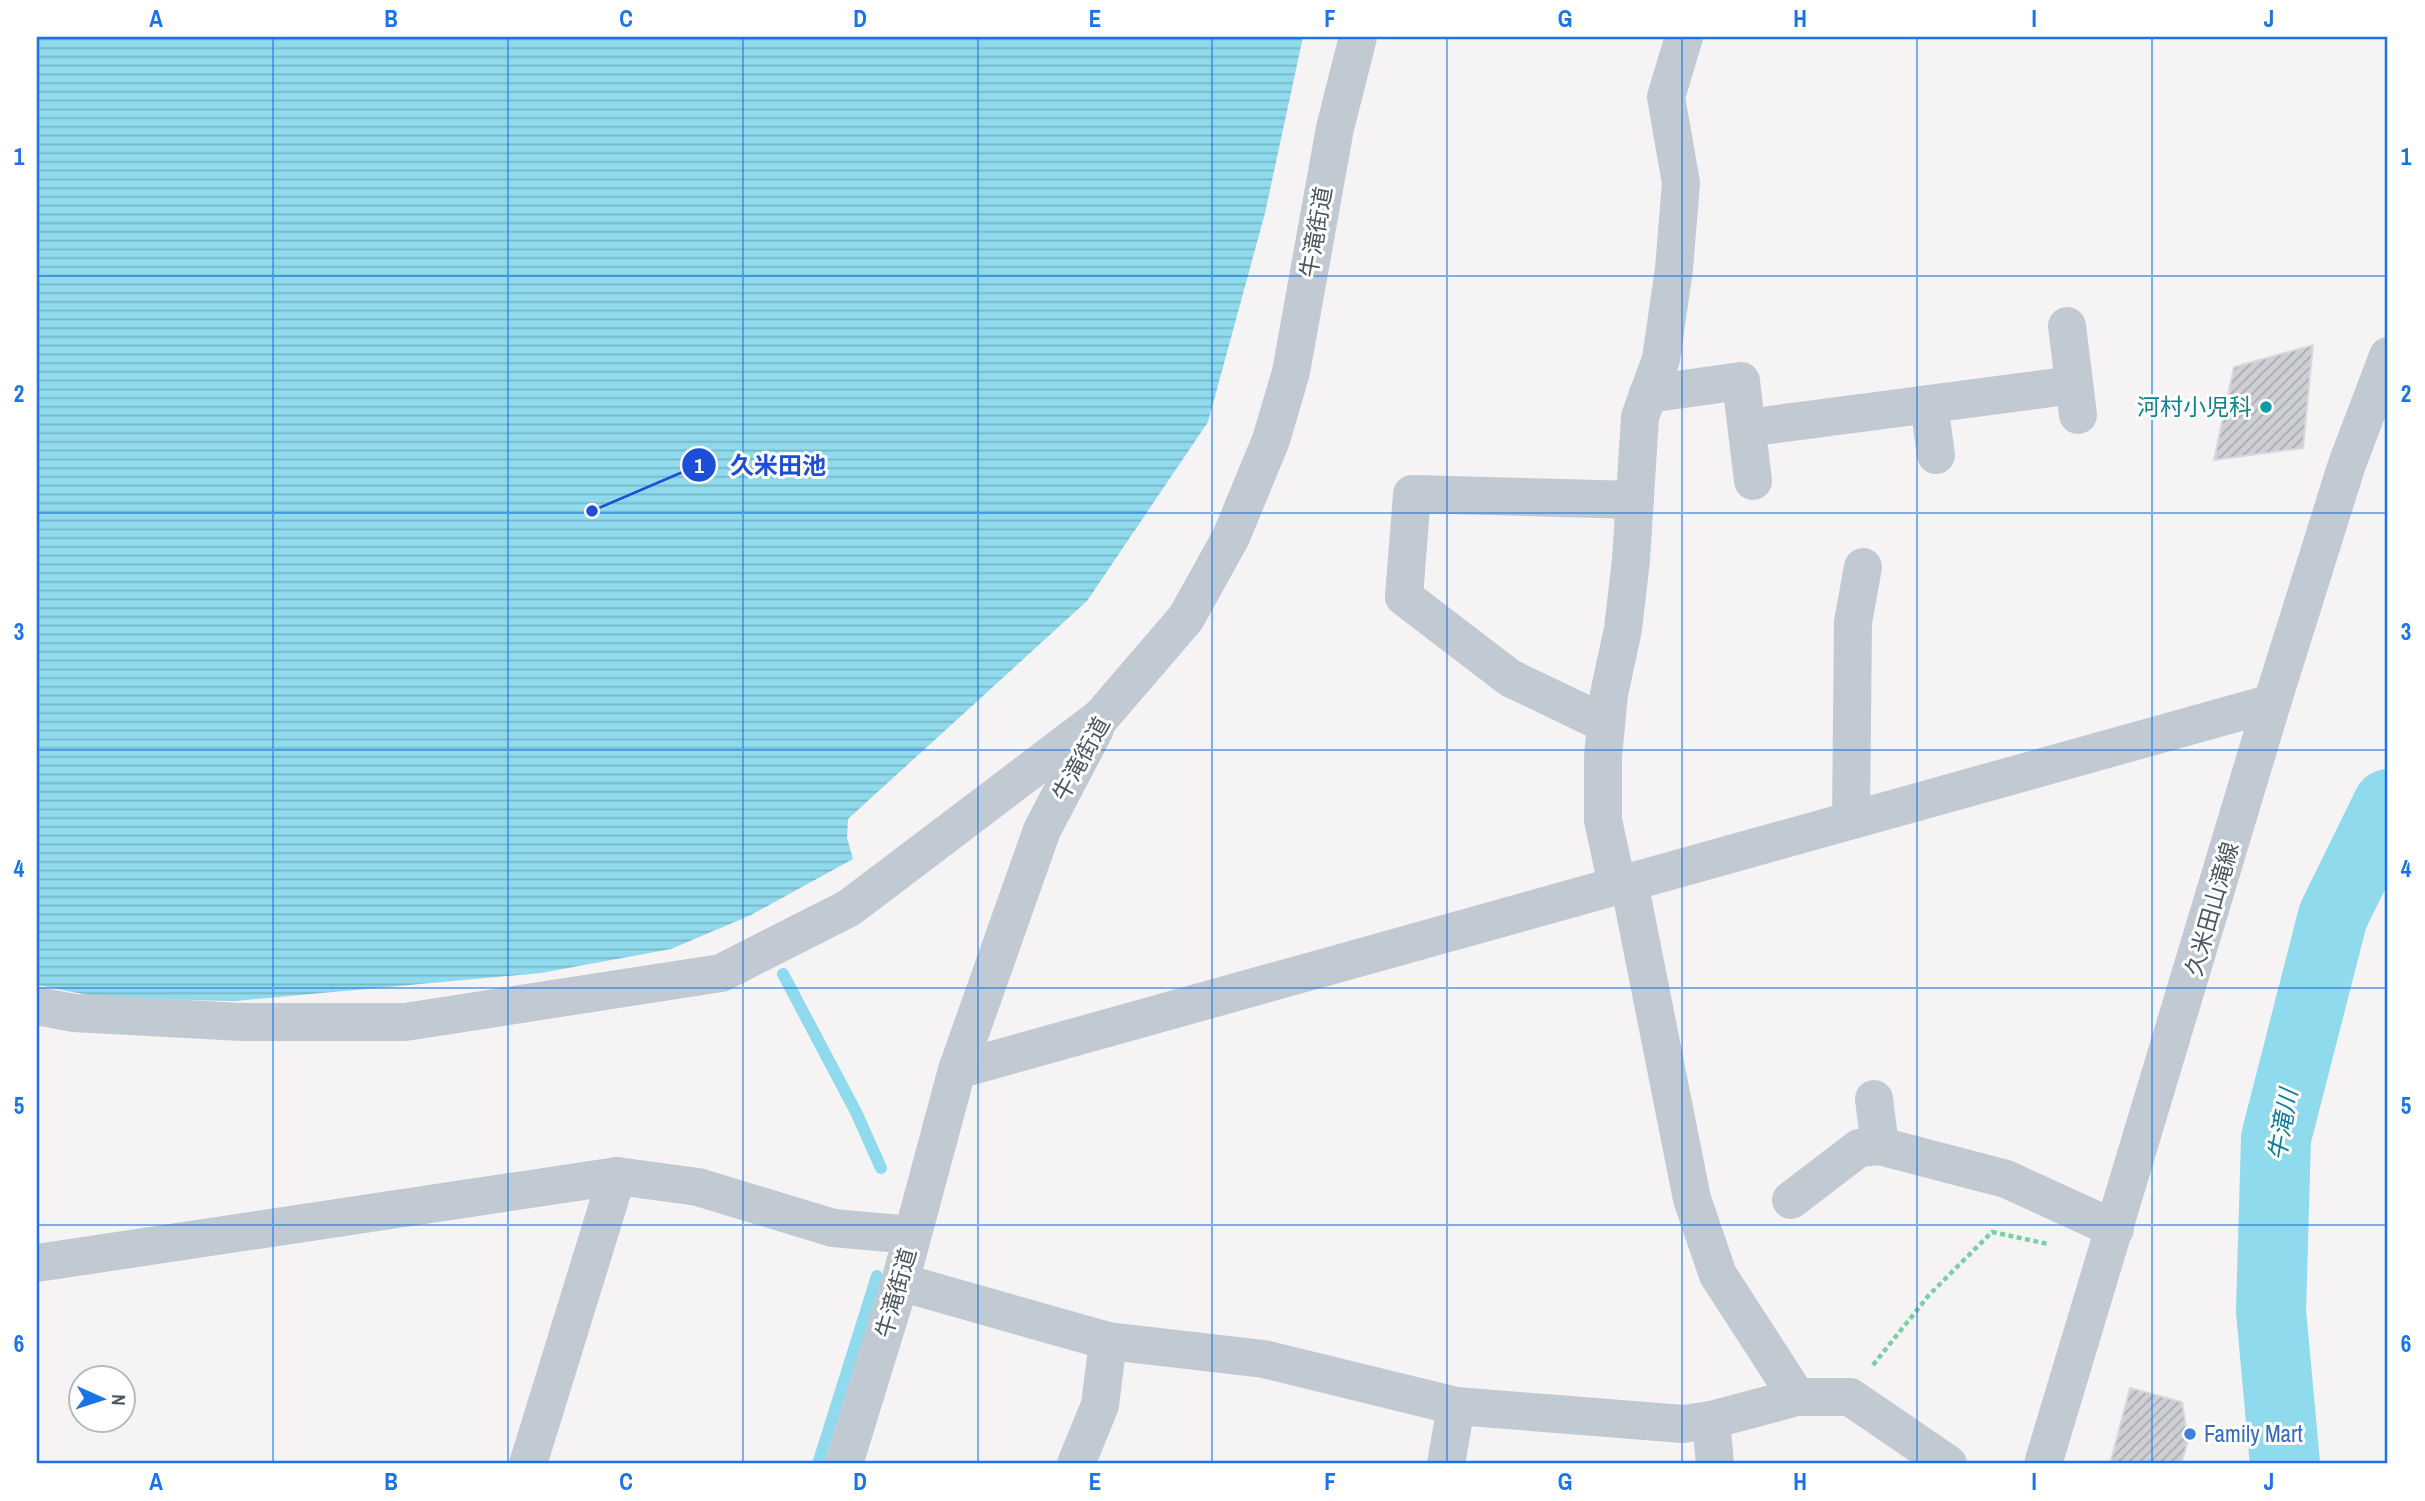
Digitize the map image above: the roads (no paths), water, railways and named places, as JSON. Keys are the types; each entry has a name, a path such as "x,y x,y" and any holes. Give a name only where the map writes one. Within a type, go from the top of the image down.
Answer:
{"street":[{"name":"牛滝街道","path":"844,1464 901,1282 957,1070 1042,830 1101,718 1186,618 1231,537 1271,440 1291,372 1335,128 1358,37"},
{"path":"1673,41 1666,97 1681,183 1675,257 1661,359 1640,417 1623,629 1606,724 1603,820 1623,883 1692,1199 1718,1275 1797,1397"},
{"path":"1747,428 1929,404 2076,400 2067,326"},
{"name":"久米田山滝線","path":"2043,1464 2272,703 2347,464 2388,356"},
{"path":"1648,394 1741,381 1754,481"},
{"path":"1929,404 1936,455"},
{"path":"1606,724 1510,678 1404,597 1412,494 1635,500"},
{"path":"1851,820 1853,622 1863,567"},
{"path":"957,1070 2272,703"},
{"path":"37,1006 74,1013 242,1022 405,1022 721,973 849,908 1101,718"},
{"path":"1874,1099 1880,1146"},
{"path":"1791,1200 1859,1149 1880,1146 2006,1179 2111,1242"},
{"path":"528,1464 617,1176"},
{"path":"37,1263 617,1176 698,1187 833,1228 912,1235"},
{"path":"901,1282 1108,1341 1264,1359 1457,1406 1683,1423 1711,1420 1797,1397 1850,1397 1948,1464"},
{"path":"1076,1464 1100,1405 1108,1341"},
{"path":"1446,1464 1457,1406"},
{"path":"1711,1420 1715,1464"}],"water":[{"path":"37,37 1303,37 1265,213 1208,422 1087,601 848,819 847,838 853,859 751,915 671,949 541,973 235,1001 103,998 37,985"}],"waterway":[{"name":"牛滝川","path":"2285,1464 2271,1311 2276,1138 2333,916 2388,804"},
{"path":"783,974 856,1112 881,1168"},
{"path":"818,1464 877,1276"}],"place":[{"name":"河村小児科","path":"2266,407"},
{"name":"久米田池","path":"592,511"},
{"name":"Family Mart","path":"2190,1434"}]}
